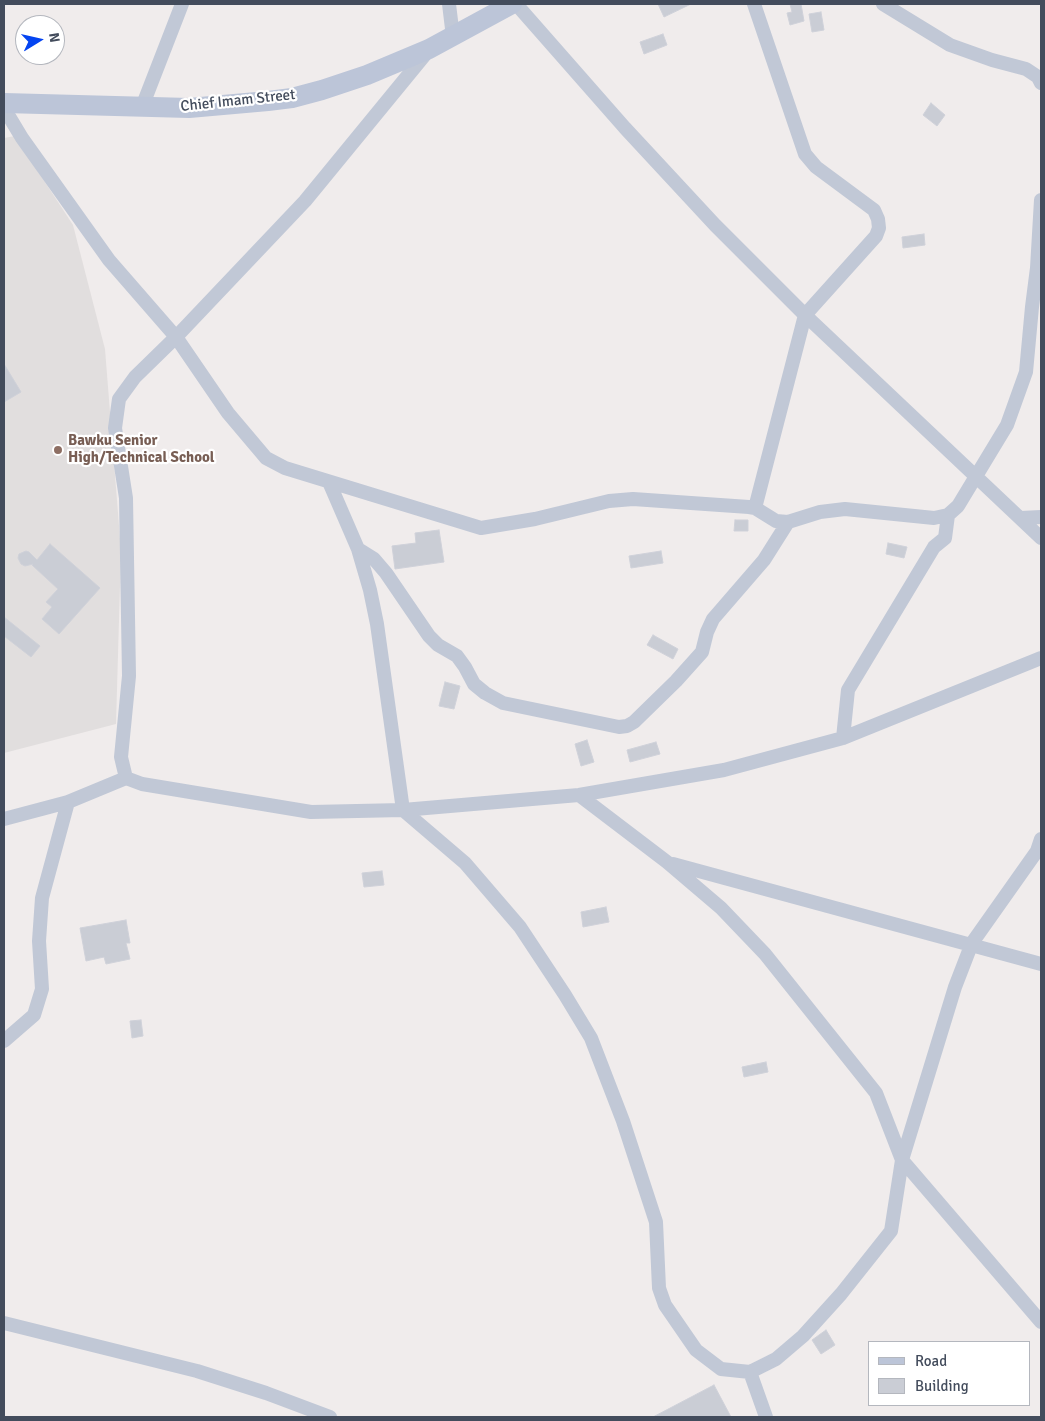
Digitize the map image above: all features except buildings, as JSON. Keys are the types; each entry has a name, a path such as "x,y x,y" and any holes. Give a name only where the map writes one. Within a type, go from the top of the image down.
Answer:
{"street":[{"path":"142,107 182,4"},
{"path":"449,4 453,37"},
{"path":"514,4 625,128 715,224 805,315 978,476 1041,538"},
{"name":"Chief Imam Street","path":"4,103 189,108 292,98 367,75 429,49 514,4"},
{"path":"754,4 805,154 816,167 874,210 879,223 876,236 805,315 755,508"},
{"path":"883,4 950,45 992,60 1026,69 1038,77 1041,83"},
{"path":"126,778 121,757 129,676 126,498 115,428 119,399 135,377 176,337 306,201 429,49"},
{"path":"4,108 22,138 109,260 176,337 228,413 266,458 285,468 481,528 535,519 609,501 658,500 755,508 776,521 788,522 820,512 845,509 934,518 948,515 958,506 978,476 1007,426 1026,372 1037,268 1041,200"},
{"path":"329,482 358,549 370,590 377,624 403,810 465,863 520,927 591,1038 626,1130 656,1222 659,1288 666,1305 696,1350 721,1369 750,1372 776,1359 803,1336 841,1294 891,1231 902,1160 955,987 972,942 1037,851 1041,839"},
{"path":"843,738 848,690 934,547 945,538 948,515"},
{"path":"1021,518 1041,518"},
{"path":"358,549 374,559 386,573 429,636 438,645 457,656 474,684 484,693 503,703 619,727 628,726 634,722 676,681 702,652 707,632 713,620 764,560 788,522"},
{"path":"4,819 68,802 126,778 142,784 311,812 403,810 579,795 724,770 843,738 1041,658"},
{"path":"579,795 668,862 721,908 765,954 876,1093 902,1160 1041,1322"},
{"path":"4,1041 34,1015 42,989 38,941 42,898 68,802"},
{"path":"668,862 1041,964"},
{"path":"4,1323 196,1371 266,1392 330,1417"},
{"path":"750,1372 766,1417"}],"shaded area":[{"name":"Bawku Senior High/Technical School","path":"15,136 73,225 105,349 121,551 116,724 4,753 4,138"}],"place":[{"name":"Bawku Senior High/Technical School","path":"58,450"}]}
